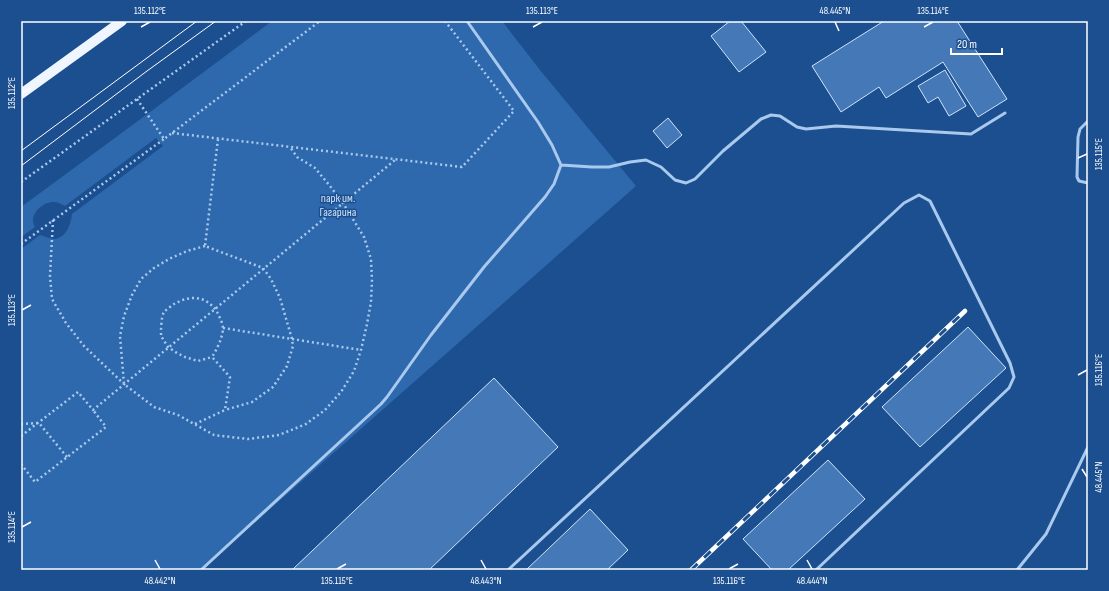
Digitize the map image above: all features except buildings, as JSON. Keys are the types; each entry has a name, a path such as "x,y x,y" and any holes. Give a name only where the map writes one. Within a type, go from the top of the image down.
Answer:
{"main road":[{"path":"21,94 122,21"}],"lane":[{"path":"201,570 384,400 484,267 545,197 554,184 561,165 552,145 538,122 468,21"},
{"path":"561,165 609,167 646,160 661,167 675,180 686,183 696,179 723,151 761,119 771,115 780,116 797,127 806,130 836,126 971,134 1005,113"},
{"path":"1088,122 1080,129 1078,137 1077,177 1079,181 1088,183"},
{"path":"508,570 904,203 919,195 930,201 1010,363 1014,377 1009,388 816,570"},
{"path":"1017,570 1046,534 1088,447"}],"path":[{"path":"21,182 246,21"},
{"path":"21,244 164,139 320,21"},
{"path":"172,133 462,167 514,111 445,21"},
{"path":"137,99 164,139"},
{"path":"205,246 218,139"},
{"path":"53,220 50,276 52,299 66,323 84,346 124,384 154,407 178,415 214,435 248,439 278,435 306,424 325,410 341,392 354,371 367,324 371,302 372,281 371,259 364,237 343,203 330,186 314,168 298,157 290,147"},
{"path":"93,410 395,160"},
{"path":"124,384 120,336 124,316 132,295 141,279 154,268 187,251 205,246 263,268 271,279 280,298 292,339 293,346 287,366 273,387 252,402 225,410 195,424"},
{"path":"192,298 206,300 215,309 223,328 219,344 212,357 198,361 176,353 168,347 161,336 164,312 170,306 181,300 192,298"},
{"path":"223,328 361,350"},
{"path":"212,357 230,377 225,410"},
{"path":"21,436 78,392 106,427 35,482 21,464"},
{"path":"21,424 39,423"},
{"path":"39,423 67,457"}],"green space":[{"name":"парк им. Гагарина","path":"272,21 502,21 540,70 636,186 201,570 21,570 21,249 40,235 55,239 63,236 68,229 72,214 163,146 156,138 65,206 53,202 43,205 33,217 35,227 21,237 21,207"}],"tram line":[{"path":"21,151 197,21"},
{"path":"21,166 216,21"}],"railway":[{"path":"691,570 965,311"}]}
